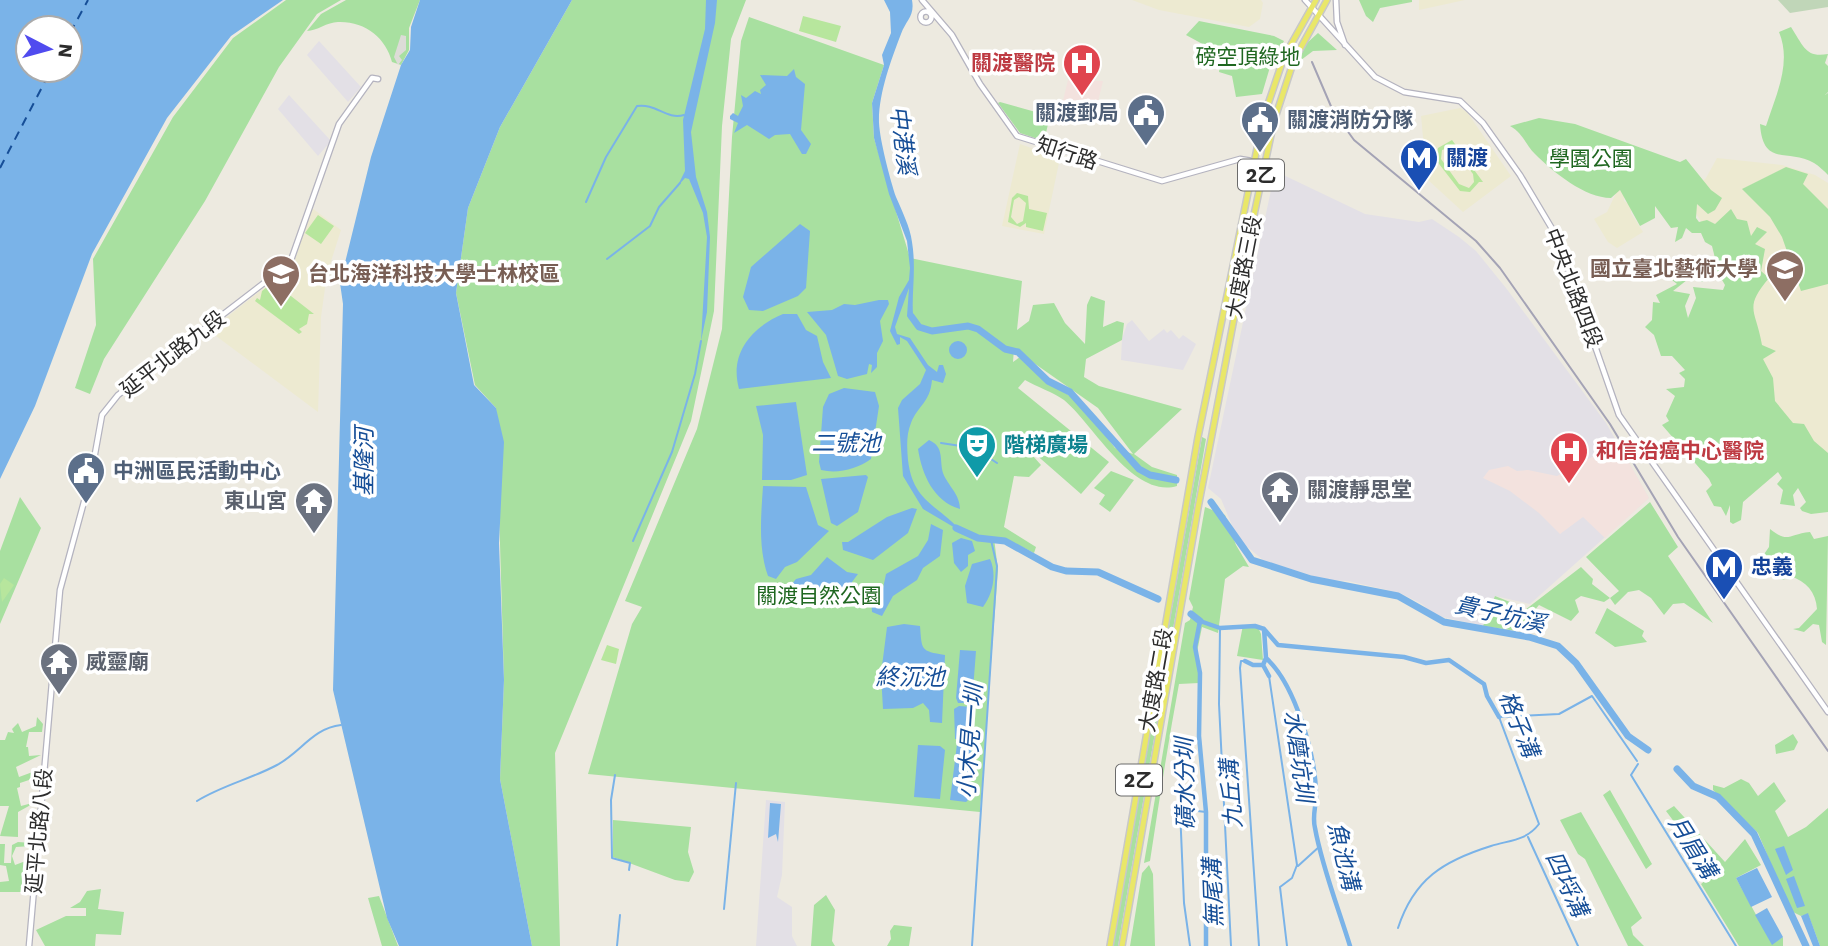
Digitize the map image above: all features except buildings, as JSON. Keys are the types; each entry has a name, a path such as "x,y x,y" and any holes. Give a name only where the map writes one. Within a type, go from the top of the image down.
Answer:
{"main road":[{"name":"大度路三段","path":"1188,496 1263,119 1284,57 1316,0"},
{"name":"大度路三段","path":"1199,503 1274,121 1284,83 1326,0"},
{"name":"大度路二段","path":"1110,946 1188,496"},
{"name":"大度路二段","path":"1122,946 1199,503"}],"street":[{"name":"知行路","path":"921,0 961,50 980,84 1017,136 1162,181 1247,160 1270,164"},
{"name":"知行路","path":"920,17 921,0"},
{"name":"中央北路四段","path":"1305,0 1317,17 1375,78 1389,86 1460,101 1478,117 1520,175 1557,237 1619,415 1828,712"},
{"path":"1336,0 1336,22 1347,48"},
{"path":"927,22 932,18 930,13 923,12 920,17 927,22 943,26"},
{"name":"延平北路九段","path":"48,715 60,590 91,476 104,409 290,263 339,124 364,86 372,78 378,79"},
{"name":"延平北路八段","path":"29,946 48,715"}],"shaded area":[{"path":"1132,0 1261,0 1263,3 1260,19 1249,27 1159,10"},
{"path":"1419,0 1465,0 1419,10"},
{"path":"401,35 406,36 406,50 399,56 402,60 398,65 394,57"},
{"path":"319,41 361,87 348,102 307,55"},
{"name":"關渡醫院","path":"1068,80 1103,81 1093,122 1060,113"},
{"path":"289,95 331,141 318,156 278,109"},
{"path":"1460,108 1467,112 1511,176 1463,212 1427,179 1421,116"},
{"path":"1020,144 1060,158 1044,234 1002,226"},
{"name":"國立臺北藝術大學","path":"1717,158 1782,165 1815,175 1828,183 1828,460 1777,410 1706,229 1686,198 1706,178"},
{"path":"1275,171 1365,214 1419,222 1432,219 1459,237 1476,251 1506,288 1606,423 1649,498 1530,604 1495,596 1483,626 1434,615 1422,604 1400,593 1348,581 1326,580 1263,560 1244,544 1234,530 1221,499 1208,488"},
{"path":"1618,189 1624,194 1624,201 1631,205 1631,213 1643,232 1617,248 1608,242 1594,219 1607,212"},
{"name":"台北海洋科技大學士林校區","path":"312,208 341,230 327,274 321,317 318,412 212,333 222,321 293,265"},
{"path":"1132,320 1149,341 1164,329 1167,333 1171,330 1179,339 1183,335 1196,344 1183,370 1121,360 1122,339 1127,324"},
{"name":"和信治癌中心醫院","path":"1618,443 1649,498 1605,538 1583,517 1560,534 1539,513 1510,491 1483,478 1489,470 1508,466 1517,471 1528,470 1557,476"},
{"path":"766,800 785,802 782,875 777,897 792,907 792,936 797,946 756,946"}],"green space":[{"path":"286,0 341,0 317,14 279,67 205,201 104,359 90,394 75,388 96,325 93,259 173,117 233,38"},
{"path":"346,0 420,0 409,28 409,50 401,65 392,62 385,45 373,33 357,24 334,22 307,31 321,14"},
{"path":"572,0 746,0 731,39 722,126 714,311 691,421 555,753 560,946 532,946 500,779 504,680 496,408 475,385 456,293 468,208 500,127"},
{"path":"1359,0 1412,2 1380,8 1373,22 1366,16"},
{"path":"1778,0 1828,0 1828,7 1790,13"},
{"path":"803,16 841,26 836,42 799,31"},
{"name":"關渡自然公園","path":"749,17 884,65 872,103 874,138 910,258 1022,281 1017,330 1029,321 1033,305 1054,303 1065,323 1085,344 1087,305 1091,296 1105,301 1103,327 1117,321 1124,323 1122,340 1086,359 1084,377 1099,386 1182,409 1134,454 1152,467 1177,475 1177,486 1161,487 1130,471 1064,400 1025,380 1018,388 1109,462 1081,494 1017,438 1041,465 1029,477 1014,476 1004,527 1036,547 1034,553 1008,540 994,538 998,570 980,812 588,774 632,624 642,607 625,601 697,429 722,329 732,137 741,41","holes":["1014,349 1098,408 1133,454 1115,448 1096,422 1070,396 1020,357 1013,362"]},
{"name":"磅空頂綠地","path":"1199,21 1274,36 1284,41 1270,67 1262,94 1236,97 1232,76 1219,72 1220,65 1208,47 1186,35"},
{"path":"1791,27 1806,50 1815,54 1828,54 1825,63 1828,66 1828,92 1825,95 1828,93 1828,175 1816,164 1804,159 1772,152 1762,138 1760,124 1766,126 1783,67 1783,44 1779,32"},
{"path":"1318,33 1337,50 1313,51 1297,63 1307,43"},
{"path":"998,103 1050,116 1044,141 1020,133"},
{"name":"學園公園","path":"1539,118 1575,124 1680,162 1686,159 1711,190 1722,198 1715,210 1708,214 1697,204 1696,218 1699,222 1707,220 1715,224 1731,209 1737,219 1747,221 1751,236 1757,227 1767,232 1755,244 1765,249 1761,271 1769,278 1756,296 1754,310 1762,345 1776,351 1763,359 1773,378 1775,401 1793,423 1804,424 1814,441 1828,453 1828,512 1811,514 1802,511 1800,508 1806,502 1798,488 1793,495 1795,506 1780,504 1783,490 1777,484 1782,478 1778,472 1743,502 1741,520 1733,524 1730,522 1730,505 1726,516 1721,507 1714,506 1706,491 1712,485 1709,479 1662,425 1669,421 1666,416 1675,396 1666,389 1684,387 1685,379 1679,373 1685,370 1672,356 1661,356 1654,335 1645,327 1652,320 1653,302 1660,303 1656,295 1677,284 1667,276 1676,262 1680,267 1685,259 1689,259 1687,280 1673,291 1690,294 1685,306 1688,318 1696,298 1693,287 1723,290 1725,285 1718,273 1710,273 1702,282 1697,275 1704,267 1710,271 1717,266 1712,246 1705,242 1701,233 1692,233 1686,228 1682,238 1675,242 1678,227 1671,228 1655,206 1655,218 1640,226 1620,190 1611,198 1601,197 1580,189 1560,176 1535,154 1510,126"},
{"path":"1452,140 1483,182 1479,182 1470,192 1460,191 1436,160 1438,148","holes":["1452,147 1473,174 1474,182 1469,188 1459,184 1441,159 1442,150"]},
{"path":"1786,167 1808,174 1803,184 1828,209 1828,284 1801,291 1782,237 1770,217 1742,189"},
{"path":"1017,193 1028,196 1029,209 1047,213 1043,231 1026,227 1026,223 1020,227 1008,222 1012,198","holes":["1019,197 1026,203 1023,221 1017,224 1011,217 1014,200"]},
{"path":"318,215 334,226 321,244 305,233"},
{"path":"273,282 314,314 309,314 307,324 299,329 302,332 299,334 255,301 257,298 260,300 262,291"},
{"path":"1202,437 1206,439 1118,946 1113,946"},
{"path":"1111,471 1134,480 1110,512 1099,504 1105,495 1094,488"},
{"path":"20,497 41,528 0,624 0,551"},
{"path":"1650,502 1678,547 1668,556 1713,623 1684,603 1673,604 1664,615 1651,598 1639,590 1628,592 1615,605 1610,598 1619,591 1586,557"},
{"path":"1205,507 1225,515 1236,545 1249,567 1243,566 1225,579 1218,633 1202,627 1197,652 1202,678 1199,683 1179,684 1150,861 1144,863 1185,623 1190,620 1193,607 1189,599"},
{"path":"1770,529 1785,537 1810,532 1814,539 1828,536 1826,645 1822,642 1819,625 1813,624 1804,632 1793,629 1799,628 1817,609 1815,597 1809,588 1790,576 1783,580 1772,575 1773,567 1787,570 1783,558 1775,566 1758,563 1769,547"},
{"path":"1581,567 1593,579 1592,584 1610,598 1604,602 1581,596 1575,600 1579,612 1571,621 1539,605 1517,631 1483,626 1495,596 1515,604 1514,613 1525,610"},
{"path":"4,578 14,585 2,602 0,584"},
{"path":"1607,608 1644,631 1642,636 1647,642 1615,647 1595,633"},
{"path":"1243,625 1257,625 1261,634 1263,660 1237,656"},
{"path":"607,645 619,649 616,664 601,660"},
{"path":"37,717 43,724 42,732 29,732 26,747 29,756 41,755 16,767 19,777 38,770 35,778 20,783 17,788 21,806 36,802 18,812 18,837 0,836 9,806 0,806 0,740 5,740 8,732 14,733 12,729 18,723 22,732 36,726"},
{"path":"1793,734 1798,742 1794,750 1776,754 1775,745"},
{"path":"1741,779 1749,783 1758,796 1774,782 1786,801 1775,811 1788,837 1806,827 1828,808 1828,946 1820,946 1808,914 1801,916 1791,911 1758,833 1713,790 1713,785 1724,788"},
{"path":"1610,790 1652,864 1646,869 1603,795"},
{"path":"1674,806 1725,862 1745,839 1761,865 1736,878 1772,944 1783,937 1783,946 1739,946 1701,884 1713,874 1666,811"},
{"path":"1581,812 1642,918 1631,927 1633,935 1644,946 1628,946 1585,859 1578,854 1560,820"},
{"path":"613,820 691,827 688,852 694,872 689,882 675,880 613,857"},
{"path":"18,842 32,843 32,846 16,847 12,856 15,865 31,859 32,892 0,892 0,882 9,881 6,866 0,865 0,844 5,844 4,863 11,863 12,845"},
{"path":"1149,865 1153,874 1155,946 1130,946 1142,873"},
{"path":"101,889 98,909 124,912 121,935 96,934 95,946 45,946 36,930 66,916 86,916 86,908 70,908 80,902 87,891"},
{"path":"826,895 835,910 832,941 835,946 811,946 814,905"},
{"path":"379,896 398,946 382,946 368,898"},
{"path":"894,925 912,927 909,946 887,946"}],"water":[{"path":"0,0 283,0 231,36 167,118 92,254 35,406 0,479"},
{"name":"基隆河","path":"420,0 572,0 500,127 468,208 456,293 474,385 496,408 504,442 499,543 504,680 500,779 532,946 399,946 387,918 333,690 343,304 340,283 371,157 401,65 410,50 411,27"},
{"path":"706,0 717,0 715,23 691,132 696,177 707,212 710,237 707,312 701,341 707,237 703,213 689,179 685,178 659,207 678,185 685,171 683,120 705,29"},
{"path":"884,0 912,0 913,5 889,66 879,112 886,160 896,197 910,231 913,253 914,323 907,316 909,288 895,327 897,334 910,338 928,365 937,372 939,365 943,365 946,374 943,383 932,380 929,394 911,423 907,446 908,460 915,485 921,494 962,532 923,509 903,476 898,408 902,400 920,384 926,370 907,341 900,337 900,344 897,345 890,331 899,297 909,280 910,268 907,241 889,194 874,138 872,103 884,65 882,55 891,33 890,12"},
{"path":"794,69 796,77 805,84 801,130 811,144 806,154 802,154 790,134 775,135 769,139 747,125 734,133 738,123 730,119 730,116 733,113 738,116 743,106 741,95 746,98 755,91 761,94 760,90 766,85 760,75 787,76"},
{"path":"800,224 810,231 806,288 798,296 763,311 749,310 743,297 751,267"},
{"path":"888,300 889,304 880,321 883,341 877,353 877,367 871,373 872,365 869,364 867,374 847,379 838,376 826,335 807,312 832,310 844,304 855,305"},
{"path":"783,314 797,314 806,330 817,336 823,362 831,378 739,389 737,364 740,353 753,334"},
{"path":"958,341 964,344 967,350 964,356 958,359 952,356 949,350 952,344"},
{"name":"二號池","path":"844,388 875,392 879,406 871,459 847,470 821,470 819,462 823,407 829,394"},
{"path":"796,402 807,475 791,480 762,480 763,435 756,406"},
{"path":"929,440 939,450 943,473 958,499 960,509 943,500 926,477 918,449"},
{"path":"868,477 858,512 837,526 831,523 821,479"},
{"path":"763,486 806,487 818,525 829,531 797,562 785,567 776,579 768,576 763,554"},
{"path":"912,508 917,509 908,533 873,560 843,550 842,542 848,542 887,517"},
{"path":"931,524 943,530 940,556 923,568 917,580 893,596 882,616 872,612 871,598 882,593 886,574 918,556 928,540"},
{"path":"961,538 972,541 975,551 968,555 968,566 961,572 954,563 952,543"},
{"path":"827,557 847,572 858,574 852,582 851,590 844,598 830,589 818,602 800,608 791,585 796,579 811,575"},
{"path":"990,559 993,577 986,602 983,607 967,603 965,586 972,564"},
{"name":"終沉池","path":"904,624 920,626 924,648 945,655 942,723 930,722 929,710 923,703 913,708 883,709 881,674 887,627"},
{"path":"960,650 976,651 972,703 958,703 956,698"},
{"path":"959,706 973,707 970,739 955,739 954,709"},
{"path":"966,743 972,748 969,799 966,802 950,800 957,744"},
{"path":"918,745 940,746 945,750 940,799 914,797"},
{"path":"770,803 781,804 778,842 776,834 768,838"},
{"path":"1784,846 1793,870 1786,875 1775,849"},
{"path":"1757,868 1772,897 1751,907 1736,878"},
{"path":"1794,876 1805,906 1797,908 1786,879"},
{"path":"1767,908 1783,937 1772,945 1755,915"},
{"path":"1808,913 1820,946 1813,946 1801,916"}],"waterway":[{"path":"586,202 606,157 637,106 650,107 672,115 684,115"},
{"path":"607,259 650,226 659,207 680,183"},
{"name":"貴子坑溪","path":"911,316 919,327 932,331 968,326 978,329 1005,349 1018,352 1048,381 1070,392 1139,469 1150,475 1176,480"},
{"path":"633,541 672,452 695,374 701,341"},
{"path":"941,443 974,448 997,463"},
{"name":"貴子坑溪","path":"1211,502 1252,560 1311,579 1398,596 1444,622 1529,637 1558,646 1576,663 1628,736 1648,750"},
{"path":"956,528 978,538 1005,541 1052,567 1066,571 1098,572 1158,599"},
{"name":"小木見一圳","path":"972,946 997,566 991,540"},
{"path":"1191,614 1200,621"},
{"name":"磺水分圳","path":"1206,946 1206,812 1199,736 1200,673 1195,647 1200,621 1220,628 1255,626 1264,629 1266,658 1263,665 1269,676"},
{"name":"無尾溝","path":"1220,628 1219,704 1231,946"},
{"name":"格子溝","path":"1264,629 1278,645 1404,657 1426,663 1449,660 1484,684 1487,696 1499,717"},
{"name":"魚池溝","path":"1266,658 1286,685 1308,742 1315,780 1314,819 1318,843 1350,946"},
{"name":"九丘溝","path":"1245,661 1241,661 1240,668 1259,946"},
{"name":"九丘溝","path":"1245,661 1253,665 1263,665"},
{"name":"水磨坑圳","path":"1269,676 1297,865 1292,878 1280,887 1287,946"},
{"name":"格子溝","path":"1398,928 1413,897 1433,874 1458,858 1523,837 1539,824 1499,717 1559,714 1592,696 1637,761"},
{"path":"197,801 277,765 315,736 341,725"},
{"name":"月眉溝","path":"1638,764 1631,775 1736,946"},
{"name":"貴子坑溪","path":"1677,769 1693,786 1718,797 1754,834 1806,946"},
{"path":"615,775 611,800 612,858 630,863 629,870"},
{"path":"724,909 736,783"},
{"path":"1190,946 1184,903 1180,809 1206,812"},
{"name":"四埒溝","path":"1528,837 1578,946"},
{"path":"1298,866 1320,846"},
{"path":"617,946 620,915"}],"ferry route":[{"path":"80,14 88,0"},
{"path":"0,168 44,84"}],"railway":[{"path":"1312,62 1333,111 1354,140 1476,241 1500,268 1610,424 1678,537 1828,751"}],"place":[{"name":"關渡醫院","path":"1082,97"},
{"name":"關渡郵局","path":"1146,147"},
{"name":"關渡消防分隊","path":"1260,154"},
{"name":"關渡","path":"1419,192"},
{"name":"國立臺北藝術大學","path":"1785,303"},
{"name":"台北海洋科技大學士林校區","path":"281,308"},
{"name":"階梯廣場","path":"977,479"},
{"name":"和信治癌中心醫院","path":"1569,485"},
{"name":"中洲區民活動中心","path":"86,505"},
{"name":"關渡靜思堂","path":"1280,524"},
{"name":"東山宮","path":"314,535"},
{"name":"忠義","path":"1724,601"},
{"name":"威靈廟","path":"59,696"}],"water label":[{"name":"中港溪","path":"903,140"}]}
